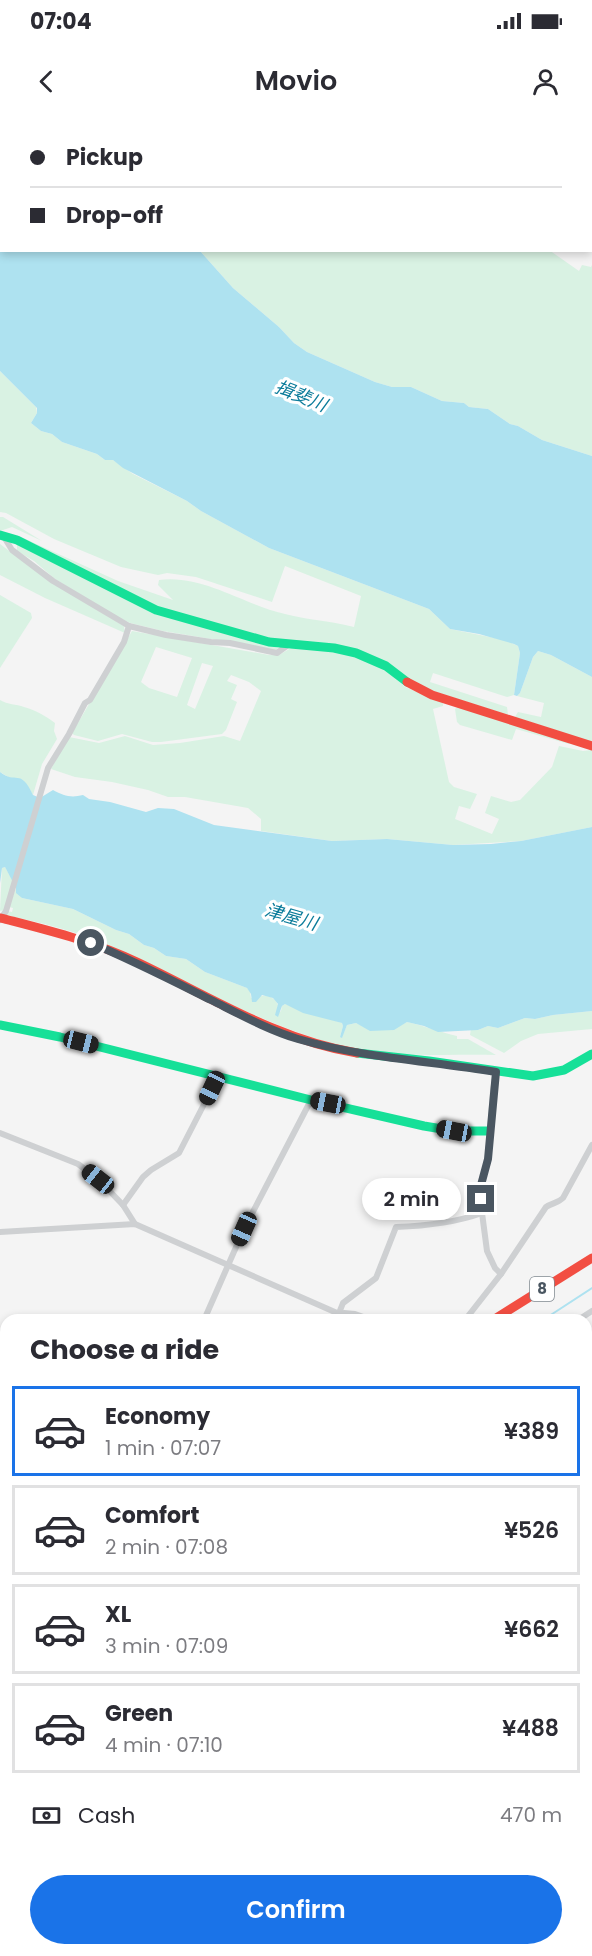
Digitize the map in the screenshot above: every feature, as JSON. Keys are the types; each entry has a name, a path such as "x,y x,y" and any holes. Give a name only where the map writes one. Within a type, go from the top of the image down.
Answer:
{"street":[{"path":"2,536 12,550 53,581 129,627 166,635 230,643 276,653 288,645"},
{"path":"2,536 17,540 156,610 269,642 334,648 356,653 386,666 408,683 432,694 592,746"},
{"path":"129,627 124,642 90,700 85,703 45,778 2,917 91,943 135,961 244,1016 296,1038 343,1051 533,1077 549,1075 570,1068 592,1054"},
{"path":"0,1025 60,1037 311,1100 454,1131 489,1131"},
{"path":"496,1072 488,1159 481,1185 482,1213 488,1251 495,1268 501,1274"},
{"path":"123,1205 142,1177 179,1153 218,1077"},
{"path":"207,1314 267,1182 311,1100"},
{"path":"0,1133 78,1164 98,1179 123,1205 135,1224"},
{"path":"470,1314 501,1274 546,1207 563,1198 592,1145"},
{"path":"339,1313 343,1303 376,1278 396,1227 427,1226 461,1221 482,1213"},
{"path":"0,1232 135,1224 339,1313 355,1314"},
{"name":"8","path":"503,1314 592,1258"}],"green space":[{"path":"201,252 552,252 579,271 582,265 591,267 592,265 592,456 542,440 510,424 488,409 442,401 411,387 392,387 375,382 307,352 233,288"},
{"path":"0,371 36,407 37,413 31,423 41,431 52,434 62,442 97,454 105,460 113,460 133,474 187,501 269,548 429,609 450,629 505,640 518,646 520,653 514,695 507,697 433,673 430,682 507,707 508,715 430,690 411,680 388,663 270,639 157,607 21,537 118,581 173,600 158,585 159,580 175,579 191,582 223,591 270,610 354,627 361,596 285,566 272,602 196,577 167,573 158,575 121,567 54,539 0,512"},
{"path":"0,517 42,541 12,527 0,531"},
{"path":"17,543 154,613 278,648 277,650 163,631 130,623 55,579 34,561 17,551"},
{"path":"0,544 49,581 124,626 125,633 45,598 0,575"},
{"path":"0,595 31,613 32,618 0,668"},
{"path":"132,631 269,655 279,655 291,648 333,650 355,656 385,669 405,687 443,702 443,706 433,709 449,782 454,787 477,794 470,809 459,806 455,819 492,834 499,819 485,813 491,796 511,802 520,800 552,767 559,746 583,751 592,750 592,827 521,841 453,845 387,839 332,841 261,831 261,819 248,808 185,797 168,797 112,782 75,777 51,769 69,737 99,743 125,736 153,745 224,736 240,741 261,691 249,682 231,675 227,681 237,685 231,699 237,702 226,730 222,734 152,742 122,734 98,741 72,733","holes":["156,647 192,658 177,697 149,688 141,682","202,663 213,666 195,709 187,705"]},
{"path":"538,651 551,655 592,677 592,742 515,717 518,712 541,717 544,703 517,696 533,657"},
{"path":"0,700 32,710 55,723 54,731 57,739 42,764 33,795 30,790 0,772"},
{"path":"458,707 570,742 569,744 516,729 512,740 460,725 457,722 455,709"},
{"path":"5,867 13,881 4,910 0,911 2,868"},
{"path":"16,888 22,898 73,909 129,934 166,956 186,959 205,972 247,988 251,998 263,996 273,998 278,1005 276,1015 285,1004 342,1023 340,1037 347,1025 356,1023 382,1030 407,1022 457,1036 457,1039 468,1039 496,1055 383,1053 346,1047 313,1038 249,1013 83,936 6,915 7,911 12,912 13,908 9,907"},
{"path":"592,1011 592,1029 538,1034 521,1041 504,1053 470,1035 471,1029 478,1030 488,1026 498,1028 525,1018 535,1019"}],"water":[{"name":"揖斐川","path":"0,252 201,252 233,288 307,352 375,382 392,387 411,387 442,401 488,409 510,424 542,440 592,456 592,677 551,655 538,651 533,657 520,693 517,696 514,695 520,653 518,646 479,634 450,629 429,609 269,548 187,501 123,468 113,460 105,460 97,454 62,442 52,434 41,431 31,423 37,413 37,408 0,371"},
{"name":"津屋川","path":"0,772 5,776 25,781 33,795 40,798 53,790 68,796 83,795 89,799 146,812 158,808 174,809 214,825 332,841 387,839 453,845 491,844 521,841 592,827 592,1011 535,1019 525,1018 498,1028 488,1026 478,1030 438,1032 407,1022 394,1030 370,1031 356,1023 347,1025 342,1038 340,1037 342,1023 303,1013 285,1004 278,1017 275,1015 278,1004 273,998 262,995 256,1002 252,1002 247,988 205,972 186,959 166,956 129,934 73,909 22,898 16,893 16,888 5,867 2,868 0,883"}],"waterway":[{"path":"552,1314 592,1288"}],"traffic: fast":[{"path":"0,535 17,540 156,610 269,642 334,648 356,653 386,666 407,682"},
{"path":"0,1025 60,1037 424,1126 454,1131 489,1131"},
{"path":"357,1053 533,1076 564,1070 592,1054"}],"traffic: jam":[{"path":"407,682 432,695 592,746"},
{"path":"1,918 104,948 271,1027 328,1047 357,1053"},
{"path":"503,1314 592,1258"}],"route":[{"path":"91,943 135,961 244,1016 296,1038 343,1051 378,1057 429,1061 496,1072 488,1159 481,1185 481,1199"}]}
